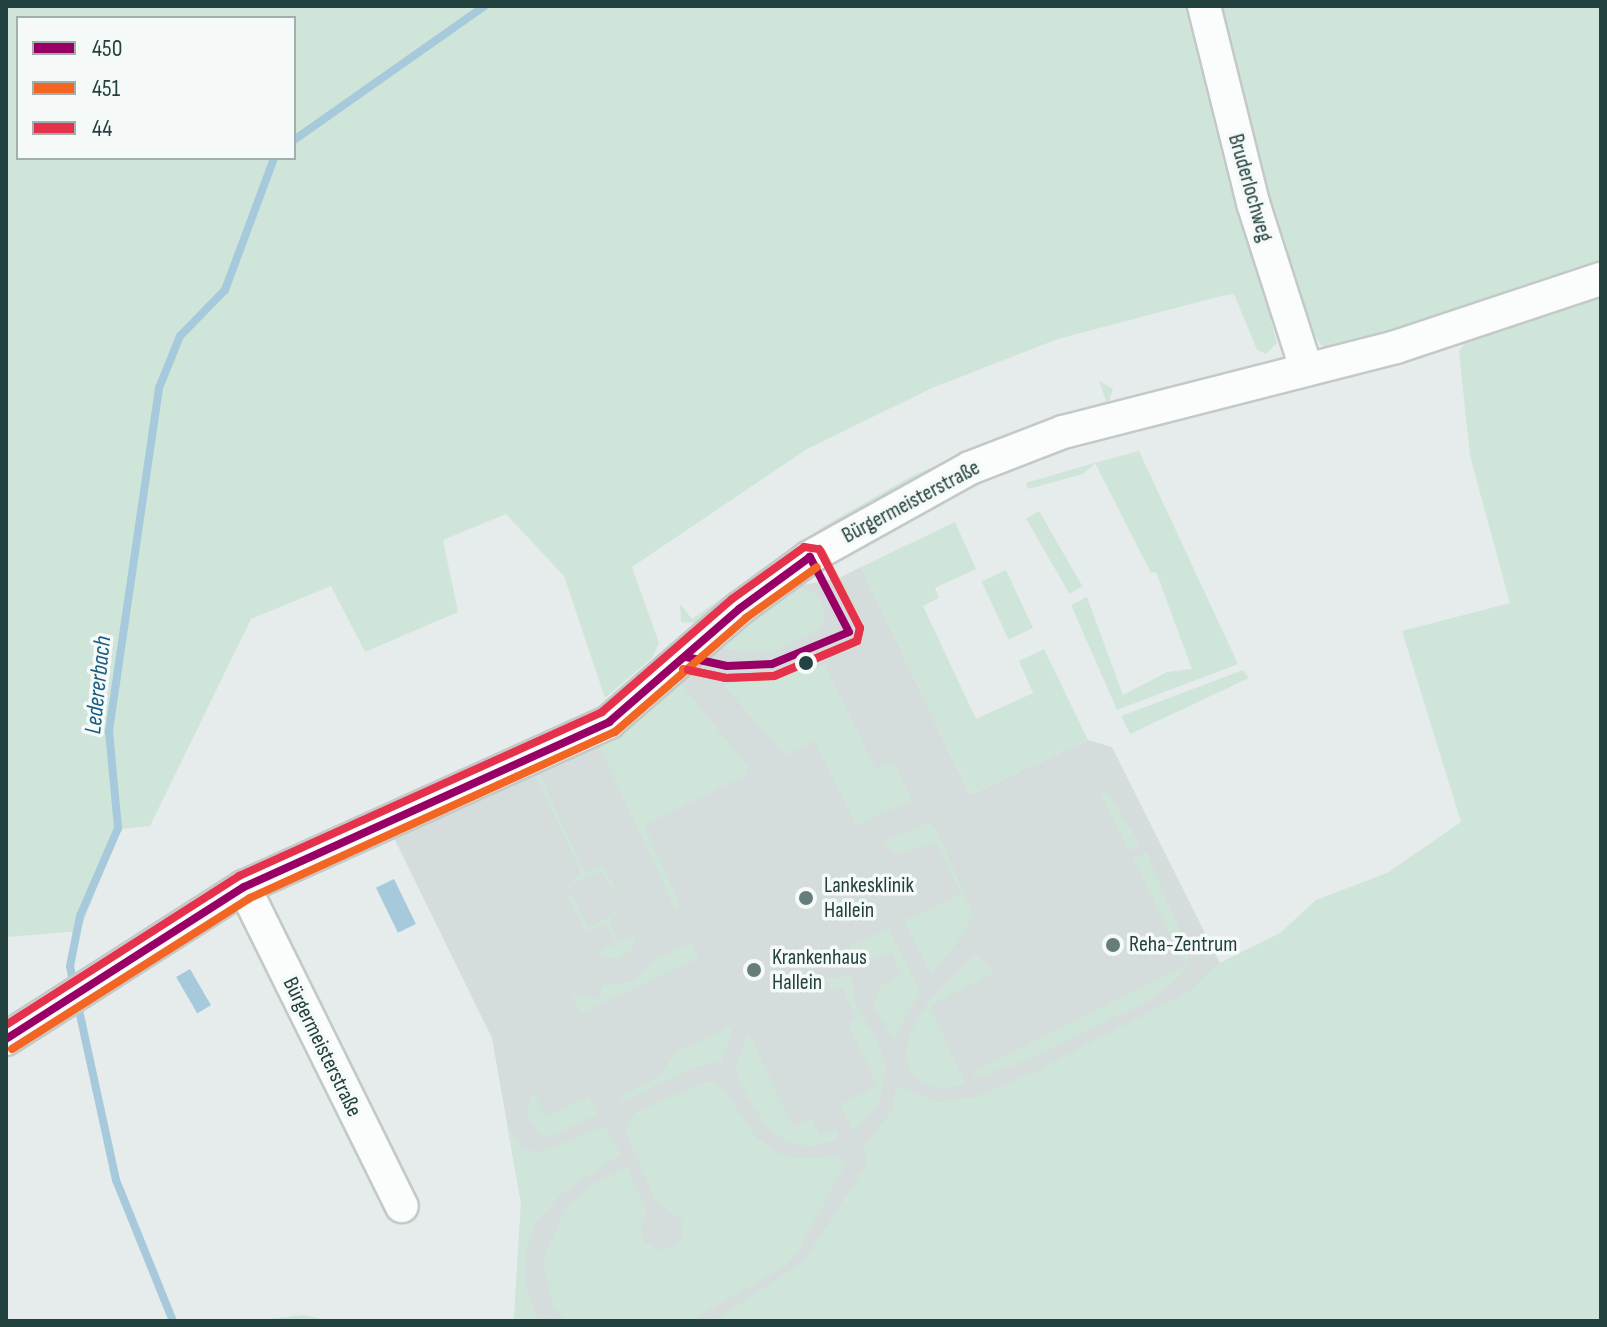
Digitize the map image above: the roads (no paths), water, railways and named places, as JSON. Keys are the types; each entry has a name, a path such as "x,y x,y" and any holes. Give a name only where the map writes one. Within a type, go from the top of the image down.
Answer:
{"street":[{"name":"Bruderlochweg","path":"1204,6 1253,203 1306,368"},
{"name":"Bürgermeisterstraße","path":"6,1039 73,993 244,887 609,722 739,609 810,557 970,468 1063,432 1396,347 1601,279"},
{"name":"Bürgermeisterstraße","path":"244,887 402,1206"}],"water":[{"path":"394,879 416,924 398,933 376,888"},
{"path":"190,969 211,1005 197,1013 176,977"}],"waterway":[{"name":"Ledererbach","path":"296,139 485,6"},
{"name":"Ledererbach","path":"74,988 70,966 80,916 118,828 109,731 159,388 180,336 225,290 273,160"},
{"name":"Ledererbach","path":"77,1001 116,1180 173,1321"}],"place":[{"name":"Lankesklinik Hallein","path":"806,898"},
{"name":"Reha-Zentrum","path":"1113,945"},
{"name":"Krankenhaus Hallein","path":"754,970"}]}
